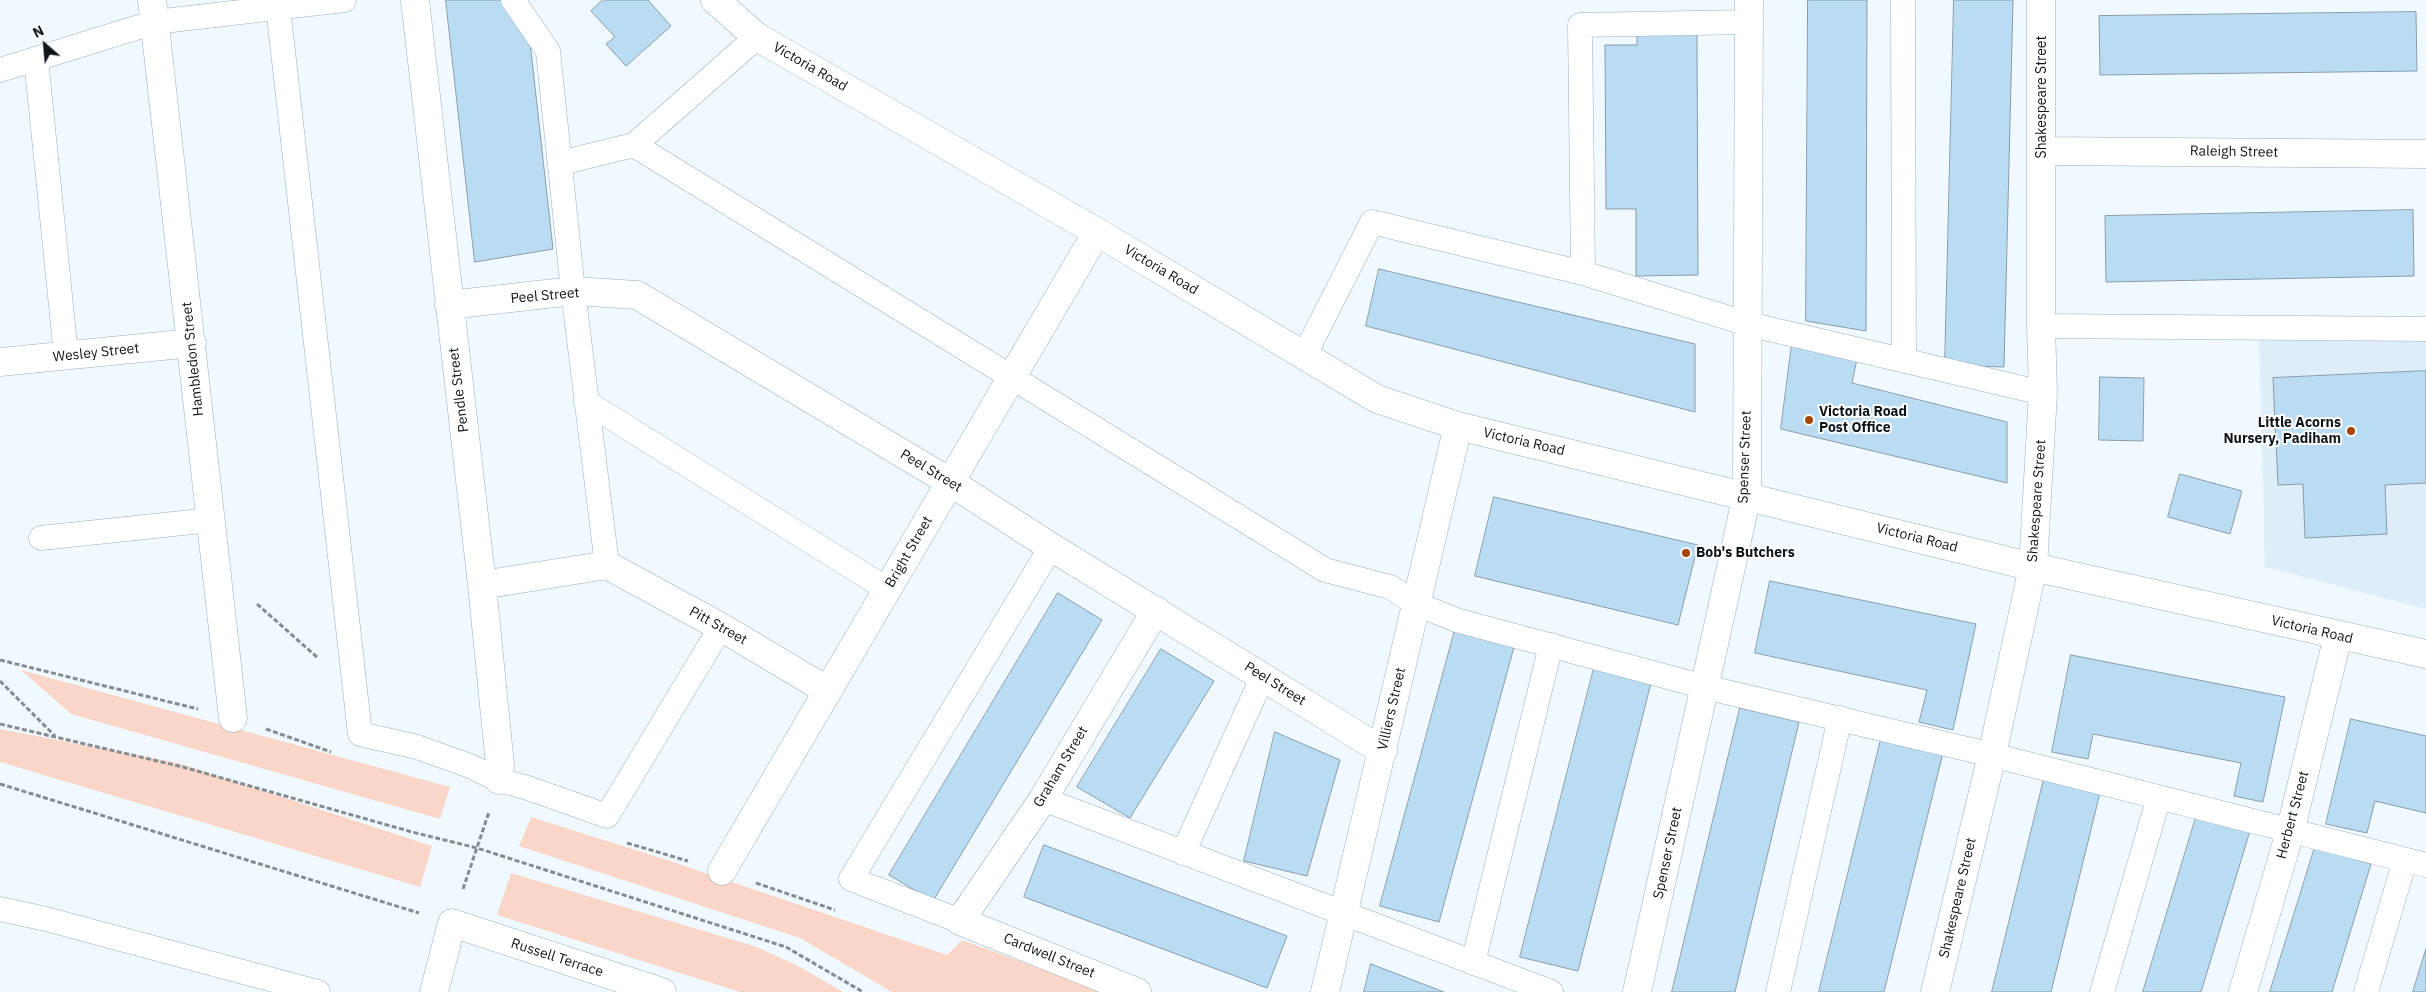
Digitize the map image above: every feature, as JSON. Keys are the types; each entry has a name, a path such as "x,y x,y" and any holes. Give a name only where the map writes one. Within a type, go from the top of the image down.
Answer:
{"street":[{"name":"Pendle Street","path":"415,0 482,585 500,765 499,780"},
{"name":"Victoria Road","path":"715,0 758,37 1097,232 1377,400 1458,426 1746,495 2033,567 2426,654"},
{"name":"Shakespeare Street","path":"1936,992 1992,755 2033,567 2043,393 2041,326 2041,0"},
{"name":"Hambledon Street","path":"154,11 232,718"},
{"name":"Spenser Street","path":"1638,992 1746,495 1749,11"},
{"name":"Raleigh Street","path":"2042,151 2426,154"},
{"name":"Bright Street","path":"722,871 1097,232"},
{"name":"Peel Street","path":"449,305 573,291 637,295 950,482 1051,547 1383,751"},
{"name":"Wesley Street","path":"0,362 192,343"},
{"name":"Villiers Street","path":"1325,992 1458,426"},
{"path":"482,585 607,565"},
{"name":"Pitt Street","path":"607,565 721,628 828,691"},
{"name":"Graham Street","path":"960,921 1043,799 1156,610"},
{"name":"Herbert Street","path":"2243,992 2290,832 2338,636"},
{"name":"Cardwell Street","path":"960,921 1137,992"},
{"path":"434,992 452,923"},
{"name":"Russell Terrace","path":"452,923 662,992"}],"lane":[{"path":"0,70 36,59 154,11 278,7 344,0"},
{"path":"513,0 548,51 573,291 607,565"},
{"path":"1903,0 1904,360"},
{"path":"278,7 360,734 417,747 470,766 499,780 528,788 607,816 721,628"},
{"path":"1583,273 1580,25 1749,11"},
{"path":"560,164 634,145 758,37"},
{"path":"36,59 66,356"},
{"path":"634,145 1325,570 1390,587 1417,604 1456,620 1704,687 1992,755 2290,832 2415,862 2366,992"},
{"path":"1304,356 1372,222 1583,273 1748,324 2043,393"},
{"path":"2041,326 2426,329"},
{"path":"586,402 887,590"},
{"path":"41,538 211,520"},
{"path":"960,921 851,879 1051,547"},
{"path":"1473,963 1551,645"},
{"path":"1183,853 1263,676"},
{"path":"1778,992 1840,718"},
{"path":"2102,992 2159,797"},
{"path":"1043,799 1344,915 1551,992"},
{"path":"0,909 46,919 318,992"}],"path":[{"path":"216,567 356,693"},
{"path":"0,660 232,718"},
{"path":"0,681 55,736"},
{"path":"0,724 183,767 412,832 477,848 786,947 863,992"},
{"path":"0,784 452,923 499,780"}],"shaded area":[{"path":"2426,335 2426,609 2265,567 2259,336"},
{"path":"21,670 450,787 440,819 71,714"},
{"path":"0,729 178,763 432,846 420,887 0,762"},
{"path":"531,817 667,860 947,955 962,940 1104,992 892,992 800,938 519,846"},
{"path":"511,873 757,947 804,969 843,992 740,992 497,915"}],"building":[{"path":"446,0 508,0 529,33 553,249 475,262"},
{"path":"603,0 648,0 671,26 626,66 606,44 615,37 591,11"},
{"path":"1808,0 1867,0 1866,331 1806,321"},
{"path":"1954,0 2013,0 2004,367 1945,365"},
{"path":"2416,12 2417,71 2100,75 2099,16"},
{"path":"1697,31 1698,275 1636,276 1636,209 1606,209 1605,45 1637,45 1637,32"},
{"path":"2413,210 2414,276 2106,282 2105,216"},
{"path":"1379,269 1695,344 1695,412 1366,326"},
{"path":"1792,344 1857,359 1852,383 2007,422 2007,483 1781,429"},
{"name":"Little Acorns Nursery, Padiham","path":"2426,371 2426,483 2385,485 2387,534 2305,538 2303,484 2278,485 2273,378"},
{"path":"2100,377 2144,378 2143,441 2099,440"},
{"path":"2180,474 2242,491 2230,534 2168,517"},
{"path":"1494,497 1698,545 1678,625 1475,576"},
{"path":"1770,581 1976,624 1953,730 1919,722 1927,690 1755,653"},
{"path":"1058,593 1102,620 933,901 889,875"},
{"path":"1455,630 1514,647 1439,922 1380,906"},
{"path":"1161,649 1214,681 1130,818 1077,787"},
{"path":"2071,655 2285,697 2263,802 2234,796 2241,763 2093,734 2088,759 2052,752"},
{"path":"1594,668 1651,683 1578,971 1520,957"},
{"path":"1740,708 1799,722 1735,992 1672,992"},
{"path":"2351,719 2426,736 2426,813 2375,801 2367,833 2326,824"},
{"path":"1275,732 1340,760 1307,876 1244,861"},
{"path":"1881,739 1943,753 1884,992 1819,992"},
{"path":"2044,779 2100,793 2051,992 1992,992"},
{"path":"2197,814 2250,831 2201,992 2143,992"},
{"path":"1044,845 1287,936 1267,988 1024,897"},
{"path":"2315,847 2371,864 2332,992 2270,992"},
{"path":"2426,949 2426,992 2413,992"},
{"path":"1371,964 1444,992 1364,992"}],"place":[{"name":"Victoria Road Post Office","path":"1809,420"},
{"name":"Little Acorns Nursery, Padiham","path":"2351,431"},
{"name":"Bob's Butchers","path":"1686,553"}]}
